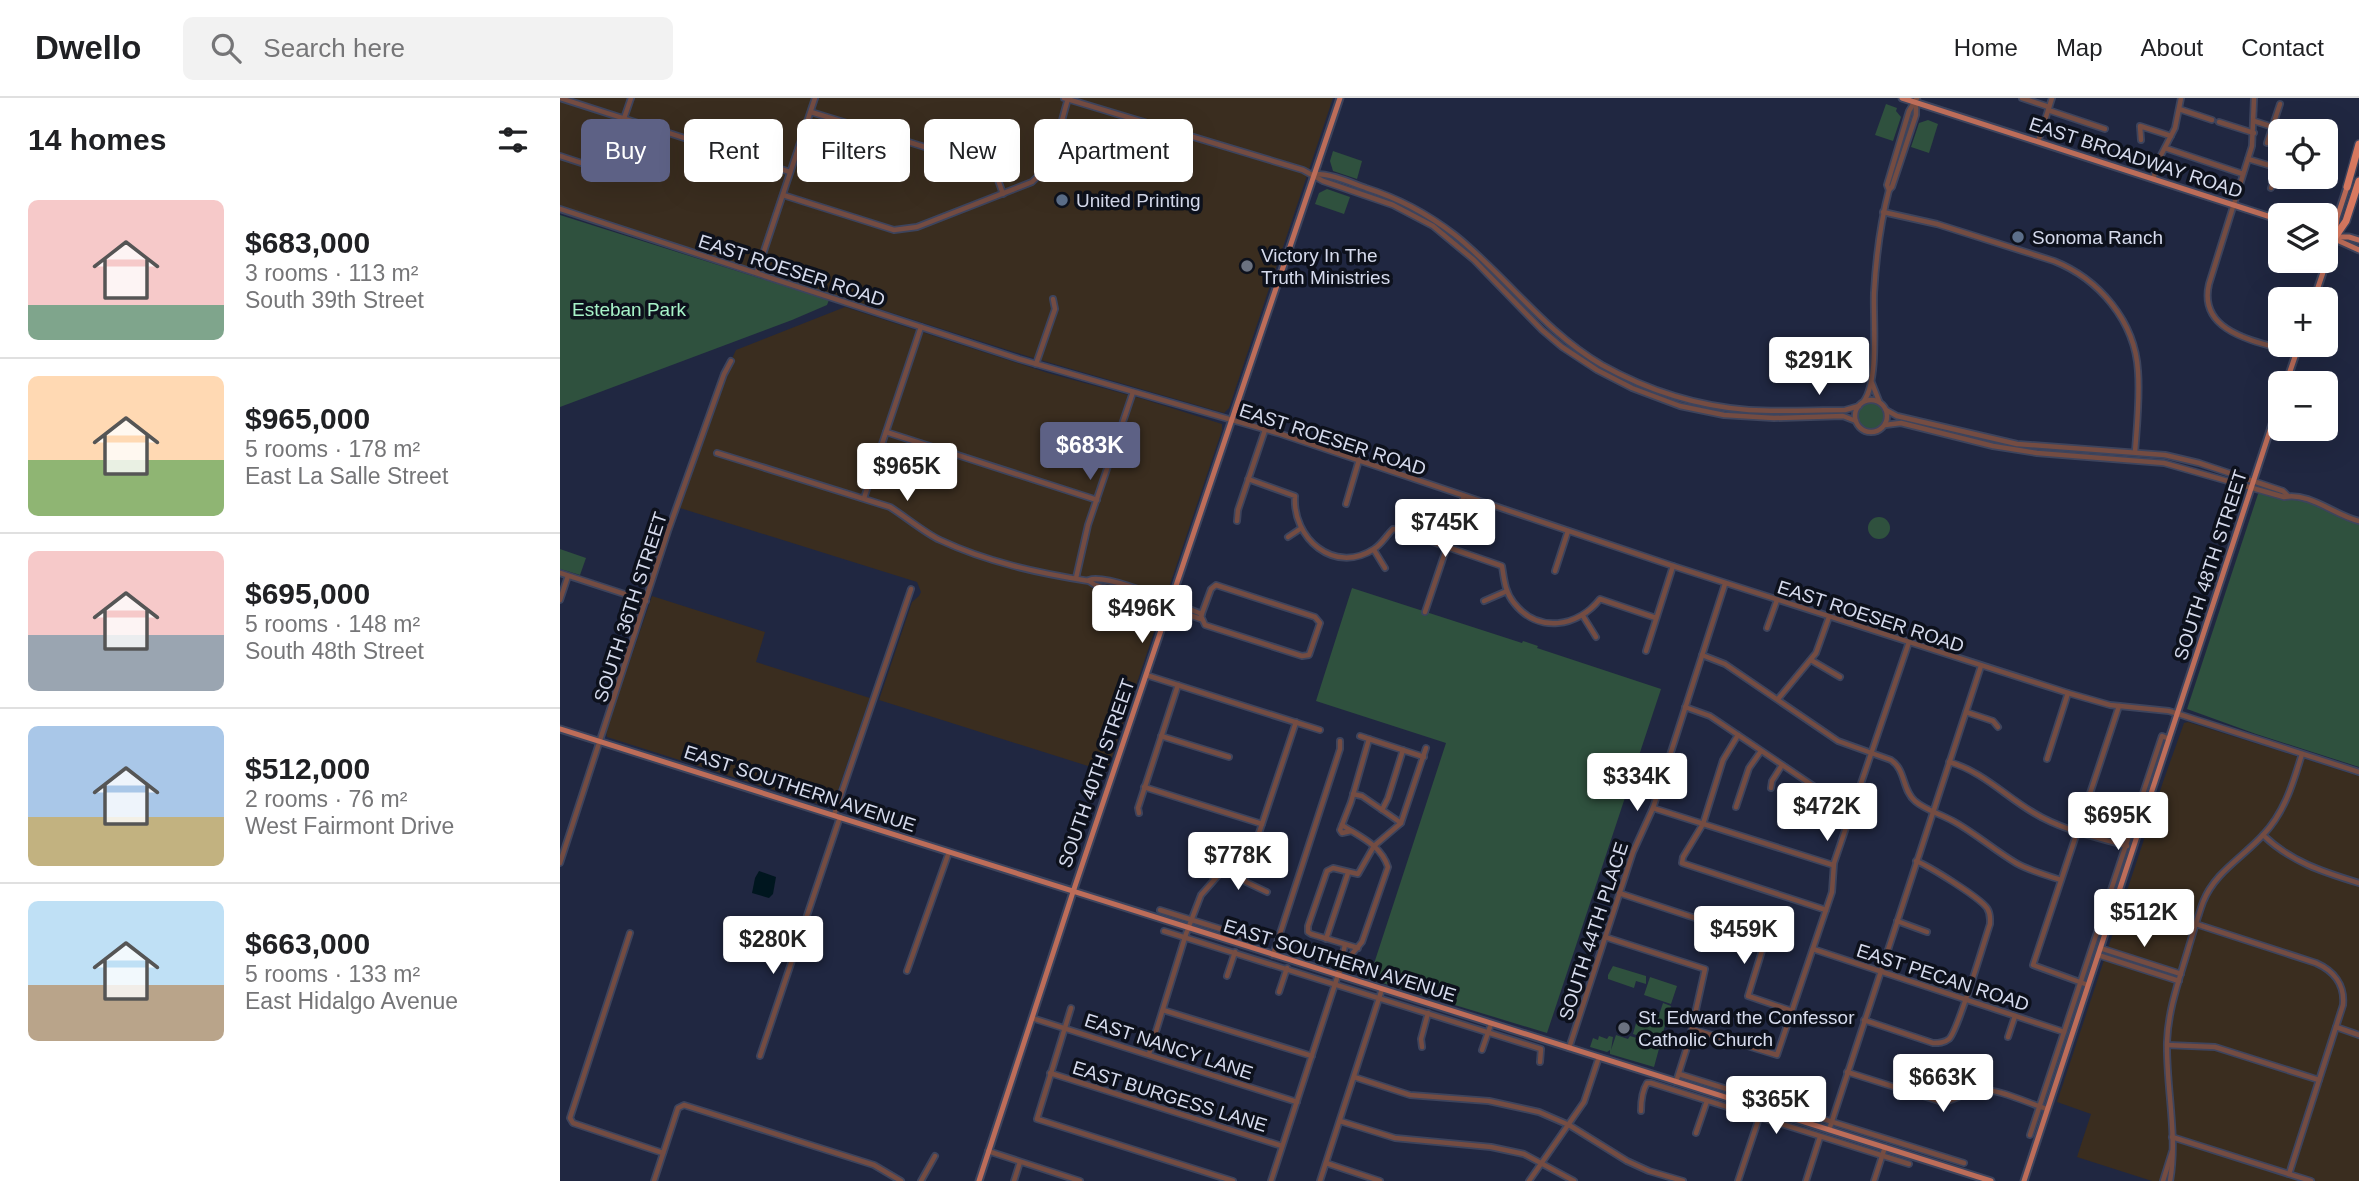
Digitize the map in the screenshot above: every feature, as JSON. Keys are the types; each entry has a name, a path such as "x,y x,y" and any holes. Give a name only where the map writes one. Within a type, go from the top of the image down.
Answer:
{"highway":[{"path":"2347,187 2359,144"},
{"path":"2338,232 2346,220 2359,181"}],"main road":[{"name":"SOUTH 40TH STREET","path":"979,1181 1073,892 1340,98"},
{"name":"EAST BROADWAY ROAD","path":"1902,98 1917,100 2268,216"},
{"path":"2338,215 2347,187"},
{"path":"2338,237 2359,240"},
{"path":"2338,239 2346,246 2359,250"},
{"name":"SOUTH 48TH STREET","path":"2024,1181 2268,438"},
{"name":"EAST SOUTHERN AVENUE","path":"560,729 1991,1181"}],"street":[{"path":"560,98 624,119 631,98"},
{"path":"757,272 815,98"},
{"path":"2022,98 2105,129"},
{"path":"2038,142 2052,98"},
{"path":"2153,179 2171,136 2181,98"},
{"path":"2254,98 2254,133 2208,288 2208,300 2219,324 2229,331 2268,344"},
{"path":"783,195 894,230 917,227 1032,182 1040,175 1051,153 1066,99 1314,174 1326,174 1403,202 1433,219 1478,255 1557,333 1587,356 1637,382 1682,398 1749,410 1850,410 1859,406"},
{"path":"1917,100 1916,114 1883,212 1874,293 1872,382 1864,401 1855,413 1860,428 1869,432 1896,423 2020,451 2135,459 2181,467 2251,489 2318,502 2359,521"},
{"path":"2275,119 2280,104"},
{"path":"2179,109 2212,120"},
{"path":"811,112 980,164 996,177 1003,194"},
{"path":"2254,121 2268,125"},
{"path":"2219,122 2254,133"},
{"path":"2141,140 2140,126 2171,136"},
{"path":"670,134 790,173"},
{"path":"2165,148 2243,174"},
{"path":"560,156 581,163"},
{"path":"2248,159 2268,165"},
{"path":"1314,174 1323,181 1393,205 1433,226 1474,260 1562,347 1597,370 1632,388 1681,406 1712,413 1747,417 1843,416 1856,421"},
{"name":"EAST ROESER ROAD","path":"560,209 1036,364 1359,460 1725,584 1981,666 2119,706 2154,708 2178,713 2359,772"},
{"path":"1883,212 1949,227 2054,261 2097,288 2122,319 2136,356 2139,387 2135,459"},
{"path":"1036,364 1055,309 1053,299"},
{"path":"864,498 921,327"},
{"name":"SOUTH 36TH STREET","path":"560,863 668,531 724,374 732,361"},
{"path":"1872,382 1880,403 1897,416 2006,442 2180,458 2283,491 2288,496"},
{"path":"1076,579 1082,546 1133,392"},
{"path":"1864,401 1880,403"},
{"path":"1885,425 1886,410"},
{"path":"1920,428 1931,427 1950,433 1958,431"},
{"path":"1237,521 1238,510 1265,430"},
{"path":"886,432 1097,500"},
{"path":"717,453 890,508 958,548 1038,573 1114,582 1202,618 1306,656 1311,651 1319,628 1318,619 1284,606 1213,586 1202,618"},
{"path":"1346,504 1359,460"},
{"path":"1248,479 1295,496 1294,509 1300,529 1309,541 1324,552 1343,557 1360,555 1374,550 1393,529 1502,566 1507,592 1514,603 1526,615 1542,622 1559,624 1583,616 1600,599 1656,618"},
{"path":"1425,612 1464,496"},
{"path":"1288,537 1300,529"},
{"path":"1555,571 1568,531"},
{"path":"1374,550 1385,568"},
{"path":"1646,652 1673,566"},
{"path":"560,573 646,601"},
{"path":"560,600 568,576"},
{"name":"SOUTH 44TH PLACE","path":"1569,1048 1633,852 1653,808 1725,584"},
{"path":"760,1056 911,589"},
{"path":"1484,601 1507,592"},
{"path":"1767,628 1777,600"},
{"path":"1583,616 1596,637"},
{"path":"1778,699 1820,646 1829,617"},
{"path":"1692,1029 1777,1055 1832,892 1833,865 1909,642"},
{"path":"1702,655 1725,664 1838,741 1898,765 1913,800 1954,821 2015,862 2032,871 2061,880"},
{"path":"1811,660 1840,677"},
{"path":"1829,1130 1981,666"},
{"path":"1146,675 1320,730"},
{"path":"1139,813 1144,787 1178,685"},
{"path":"2047,759 2068,693"},
{"path":"2088,985 2033,965 2119,706"},
{"path":"1685,707 1710,716 1852,812"},
{"path":"1966,712 1993,721 1998,727"},
{"path":"1149,1054 1200,895 1214,878 1246,857 1254,848 1296,722"},
{"path":"1738,735 1723,760 1703,824 1682,863 1826,910"},
{"path":"1161,736 1229,757"},
{"path":"1360,736 1424,757"},
{"name":"SOUTH 48TH STREET","path":"2030,1135 2162,736 2169,739"},
{"path":"1351,831 1340,832 1369,739"},
{"path":"1273,955 1340,749 1340,741"},
{"path":"1358,948 1308,932 1326,873 1331,869 1358,874 1374,846 1401,823 1426,748"},
{"path":"1382,810 1403,750"},
{"path":"1736,807 1749,768 1761,751"},
{"path":"2170,1181 2172,1137 2167,1045 2169,1017 2196,924 2203,902 2214,882 2277,818 2287,800 2302,754"},
{"path":"1949,762 1971,770 2033,813 2053,823 2133,848"},
{"path":"1771,788 1772,781 1783,765"},
{"path":"1144,787 1262,824"},
{"path":"1353,794 1362,796 1401,823"},
{"path":"1653,808 1833,865"},
{"path":"1271,1181 1338,975 1362,942 1388,867 1384,856 1374,846 1342,825"},
{"path":"2263,835 2285,854 2305,865 2359,883"},
{"path":"907,971 949,852"},
{"path":"1864,1020 1933,1043 1945,1042 1952,1035 1964,999 1991,916 1983,904 1916,861"},
{"path":"1234,864 1245,882 1267,892"},
{"path":"1204,866 1214,878"},
{"path":"1326,939 1348,873"},
{"path":"1619,893 1765,941 1748,996 1792,1011"},
{"name":"EAST SOUTHERN AVENUE","path":"1160,910 1250,938"},
{"path":"1896,921 1927,932"},
{"path":"2196,924 2316,963 2329,970 2338,981 2344,999 2289,1174"},
{"name":"EAST SOUTHERN AVENUE","path":"1164,931 1542,1049 1540,1062"},
{"path":"630,933 570,1121 663,1153"},
{"path":"1605,937 1705,970 1692,1029 1676,1082"},
{"path":"1346,961 1347,946"},
{"path":"1338,975 1347,946"},
{"name":"EAST PECAN ROAD","path":"1813,948 2064,1032"},
{"path":"2099,951 2181,974"},
{"path":"2099,951 2179,981"},
{"path":"1227,976 1235,952"},
{"path":"1279,992 1287,968"},
{"path":"1320,1181 1382,989"},
{"path":"1071,1008 1037,1119 1233,1181"},
{"path":"1163,1010 1312,1056"},
{"path":"1422,1047 1421,1039 1428,1013"},
{"path":"2008,1037 2015,1016"},
{"name":"EAST NANCY LANE","path":"1032,1018 1297,1102"},
{"path":"1482,1050 1491,1024"},
{"path":"2336,1027 2359,1035"},
{"path":"2167,1045 2215,1046 2319,1080"},
{"path":"1530,1181 1584,1102 1599,1058"},
{"path":"1847,1072 1942,1102 1985,1090 2047,1109"},
{"name":"EAST BURGESS LANE","path":"1050,1073 1282,1146"},
{"path":"1679,1074 1964,1163"},
{"path":"1354,1077 1410,1094 1515,1105 1539,1112 1569,1125 1628,1161 1649,1171 1683,1181"},
{"path":"1641,1111 1647,1083 1909,1164"},
{"path":"1696,1133 1707,1101"},
{"path":"654,1181 681,1105 874,1165 901,1181"},
{"path":"1738,1181 1762,1109"},
{"path":"1340,1121 1395,1138 1492,1147 1524,1154 1574,1181"},
{"path":"1806,1181 1820,1137"},
{"path":"2172,1137 2311,1181"},
{"path":"1874,1181 1885,1147"},
{"path":"988,1151 1080,1181"},
{"path":"2163,1181 2172,1152"},
{"path":"921,1181 935,1156"},
{"path":"1014,1181 1020,1162"},
{"path":"1326,1163 1380,1181"}],"shaded area":[{"path":"560,98 1333,98 1229,408 1224,413 1030,357 560,207"},
{"path":"845,307 1048,373 1222,424 1107,772 879,700 912,602 921,592 917,582 680,508 726,371 736,350"},
{"path":"652,596 765,632 756,662 870,698 833,805 827,807 607,737 606,731"},
{"path":"2188,722 2359,776 2359,1181 2152,1181 2077,1157 2091,1114 2057,1102 2164,779 2184,723"}],"green space":[{"path":"1886,104 1897,108 1896,111 1901,117 1893,141 1875,135"},
{"path":"1928,120 1938,124 1929,153 1911,147 1919,123"},
{"path":"1333,151 1362,161 1357,179 1333,171 1330,161"},
{"path":"1327,189 1350,197 1344,214 1315,204 1319,193"},
{"name":"Esteban Park","path":"560,215 829,300 827,305 792,320 560,407"},
{"path":"1871,403 1880,407 1884,416 1880,425 1871,429 1862,425 1858,416 1862,407"},
{"path":"2258,494 2316,504 2349,521 2359,523 2359,767 2187,709"},
{"path":"1879,517 1887,520 1890,528 1887,536 1879,539 1871,536 1868,528 1871,520"},
{"path":"560,549 586,558 580,575 560,569"},
{"path":"1352,588 1522,643 1523,641 1661,689 1547,1033 1369,979 1446,743 1316,701"},
{"path":"1613,966 1646,976 1646,984 1636,981 1634,988 1608,979"},
{"path":"1650,977 1677,986 1671,1004 1644,995"},
{"path":"1663,1003 1671,1006 1660,1042 1633,1034 1640,1009 1659,1015"},
{"path":"1616,1035 1628,1039 1630,1036 1660,1045 1654,1067 1610,1054 1610,1050 1607,1052 1590,1047 1593,1038 1598,1040 1599,1036 1607,1039 1609,1036 1613,1037 1611,1050"}],"water":[{"path":"759,871 776,877 773,894 769,898 752,893"}],"place":[{"name":"United Printing","path":"1062,200"},
{"name":"Sonoma Ranch","path":"2018,237"},
{"name":"Victory In The Truth Ministries","path":"1247,266"},
{"name":"St. Edward the Confessor Catholic Church","path":"1624,1028"}]}
